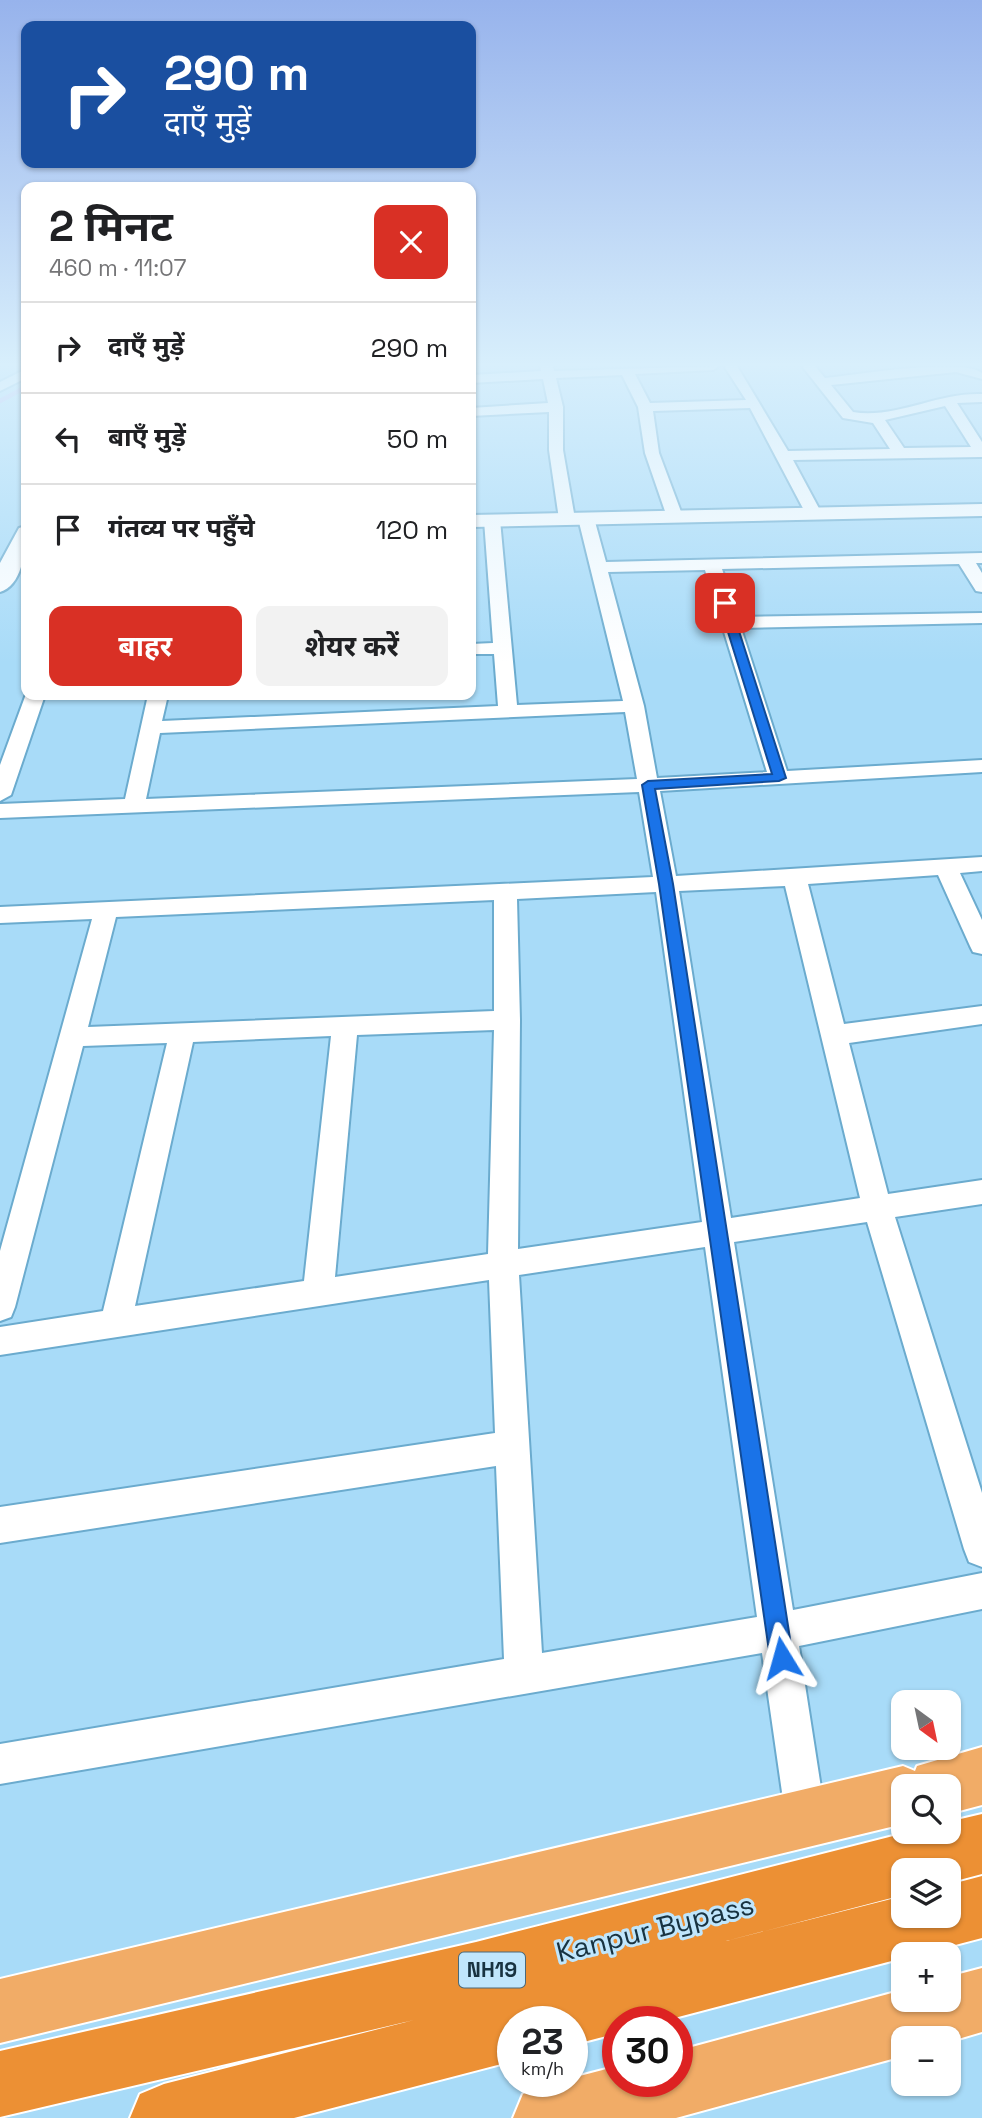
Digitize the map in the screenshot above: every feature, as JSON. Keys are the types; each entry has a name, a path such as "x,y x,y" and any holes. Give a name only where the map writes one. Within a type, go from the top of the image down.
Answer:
{"highway":[{"name":"Kanpur Bypass","path":"0,2084 476,1974 982,1844"},
{"path":"961,1912 982,1907"},
{"path":"588,2008 900,1928"},
{"path":"164,2118 497,2032"}],"main road":[{"path":"961,1781 982,1776"},
{"path":"0,2011 891,1799"},
{"path":"547,2118 821,2047 982,2000"}],"street":[{"path":"561,465 577,518 600,567 634,706 666,884 806,1820"},
{"path":"656,465 675,517"},
{"path":"786,465 814,514"},
{"path":"476,521 982,510"},
{"path":"492,520 508,711"},
{"path":"0,533 21,533"},
{"path":"0,584 21,543"},
{"path":"600,567 973,559 982,587"},
{"path":"712,564 779,778"},
{"path":"731,622 982,618"},
{"path":"476,649 502,648"},
{"path":"34,700 2,811 648,785 982,766"},
{"path":"134,806 157,700"},
{"path":"151,727 634,706"},
{"path":"0,915 795,878 982,864"},
{"path":"945,866 982,946"},
{"path":"795,878 877,1208 982,1549"},
{"path":"505,892 507,1020 503,1266 524,1675"},
{"path":"0,1307 106,911"},
{"path":"834,1035 982,1015"},
{"path":"74,1037 507,1020"},
{"path":"318,1294 345,1026"},
{"path":"116,1324 182,1033"},
{"path":"0,1341 982,1192"},
{"path":"0,1525 512,1447"},
{"path":"0,1764 778,1632 982,1591"}],"route":[{"path":"725,603 779,778 648,785 666,884 782,1658"}]}
